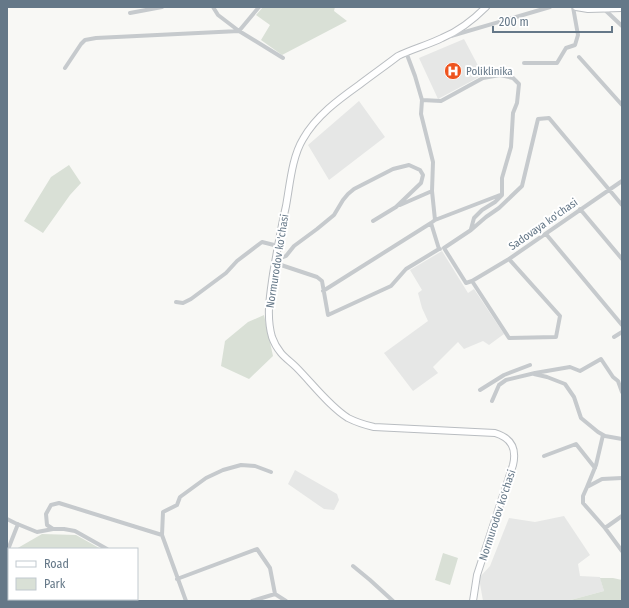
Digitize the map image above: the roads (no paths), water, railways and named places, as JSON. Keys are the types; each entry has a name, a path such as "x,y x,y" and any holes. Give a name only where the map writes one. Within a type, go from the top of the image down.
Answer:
{"main road":[{"name":"Normurodov ko'chasi","path":"472,601 477,575 513,465 514,456 509,440 504,436 495,433 374,427 355,421 344,415 291,362 281,354 274,344 271,332 269,309 275,262 295,156 298,147 308,131 337,101 398,56 453,33 463,27 486,7"},
{"path":"574,7 622,8"}],"street":[{"path":"130,13 162,7"},
{"path":"213,7 218,15 239,31 283,58"},
{"path":"65,68 85,40 96,38 239,31 259,7"},
{"path":"438,40 550,7"},
{"path":"524,63 557,63 566,48 575,45 578,35 574,7"},
{"path":"604,8 622,26"},
{"path":"406,52 422,100 421,114 434,162 432,191 435,220"},
{"path":"579,57 622,105"},
{"path":"422,100 441,101 483,78 500,75 513,78 520,84 517,103 512,113 510,147 502,178 502,195 474,218 471,230"},
{"path":"275,262 317,277 322,281 328,315 390,286 406,269 439,249 444,248 471,230 499,208 522,186 538,119 549,118 622,205"},
{"path":"275,262 286,256 294,246 334,215 343,200 354,188 393,169 409,165 420,170 423,175 421,183 396,207"},
{"name":"Sadovaya ko'chasi","path":"472,281 509,259 622,181"},
{"path":"374,221 396,207 432,191"},
{"path":"323,291 435,220 502,195"},
{"path":"580,209 622,259"},
{"path":"431,223 439,249"},
{"path":"546,234 622,325"},
{"path":"176,302 182,303 191,299 226,273 237,261 262,242 278,246"},
{"path":"444,248 466,283 472,281 509,338 556,336 560,316 509,259"},
{"path":"614,337 622,332"},
{"path":"492,401 499,385 506,380 533,373 570,367 580,370 601,359 613,377 618,381 622,392"},
{"path":"480,390 504,375 530,365"},
{"path":"533,373 565,384 574,397 581,418 603,435 622,439"},
{"path":"603,435 595,468 583,496 583,503 605,528 622,551"},
{"path":"544,456 576,444 595,468"},
{"path":"186,601 162,536 162,512 177,505 180,498 206,478 223,470 241,465 255,466 271,472"},
{"path":"587,487 602,479 622,478"},
{"path":"53,529 47,525 46,514 51,505 59,503 162,536"},
{"path":"605,528 622,516"},
{"path":"7,519 37,532 53,529 75,531 105,548"},
{"path":"9,548 18,524"},
{"path":"178,579 257,549 270,568 275,594 286,601"},
{"path":"353,566 393,601"},
{"path":"252,601 275,594"}],"place":[{"name":"Poliklinika","path":"453,71"}]}
